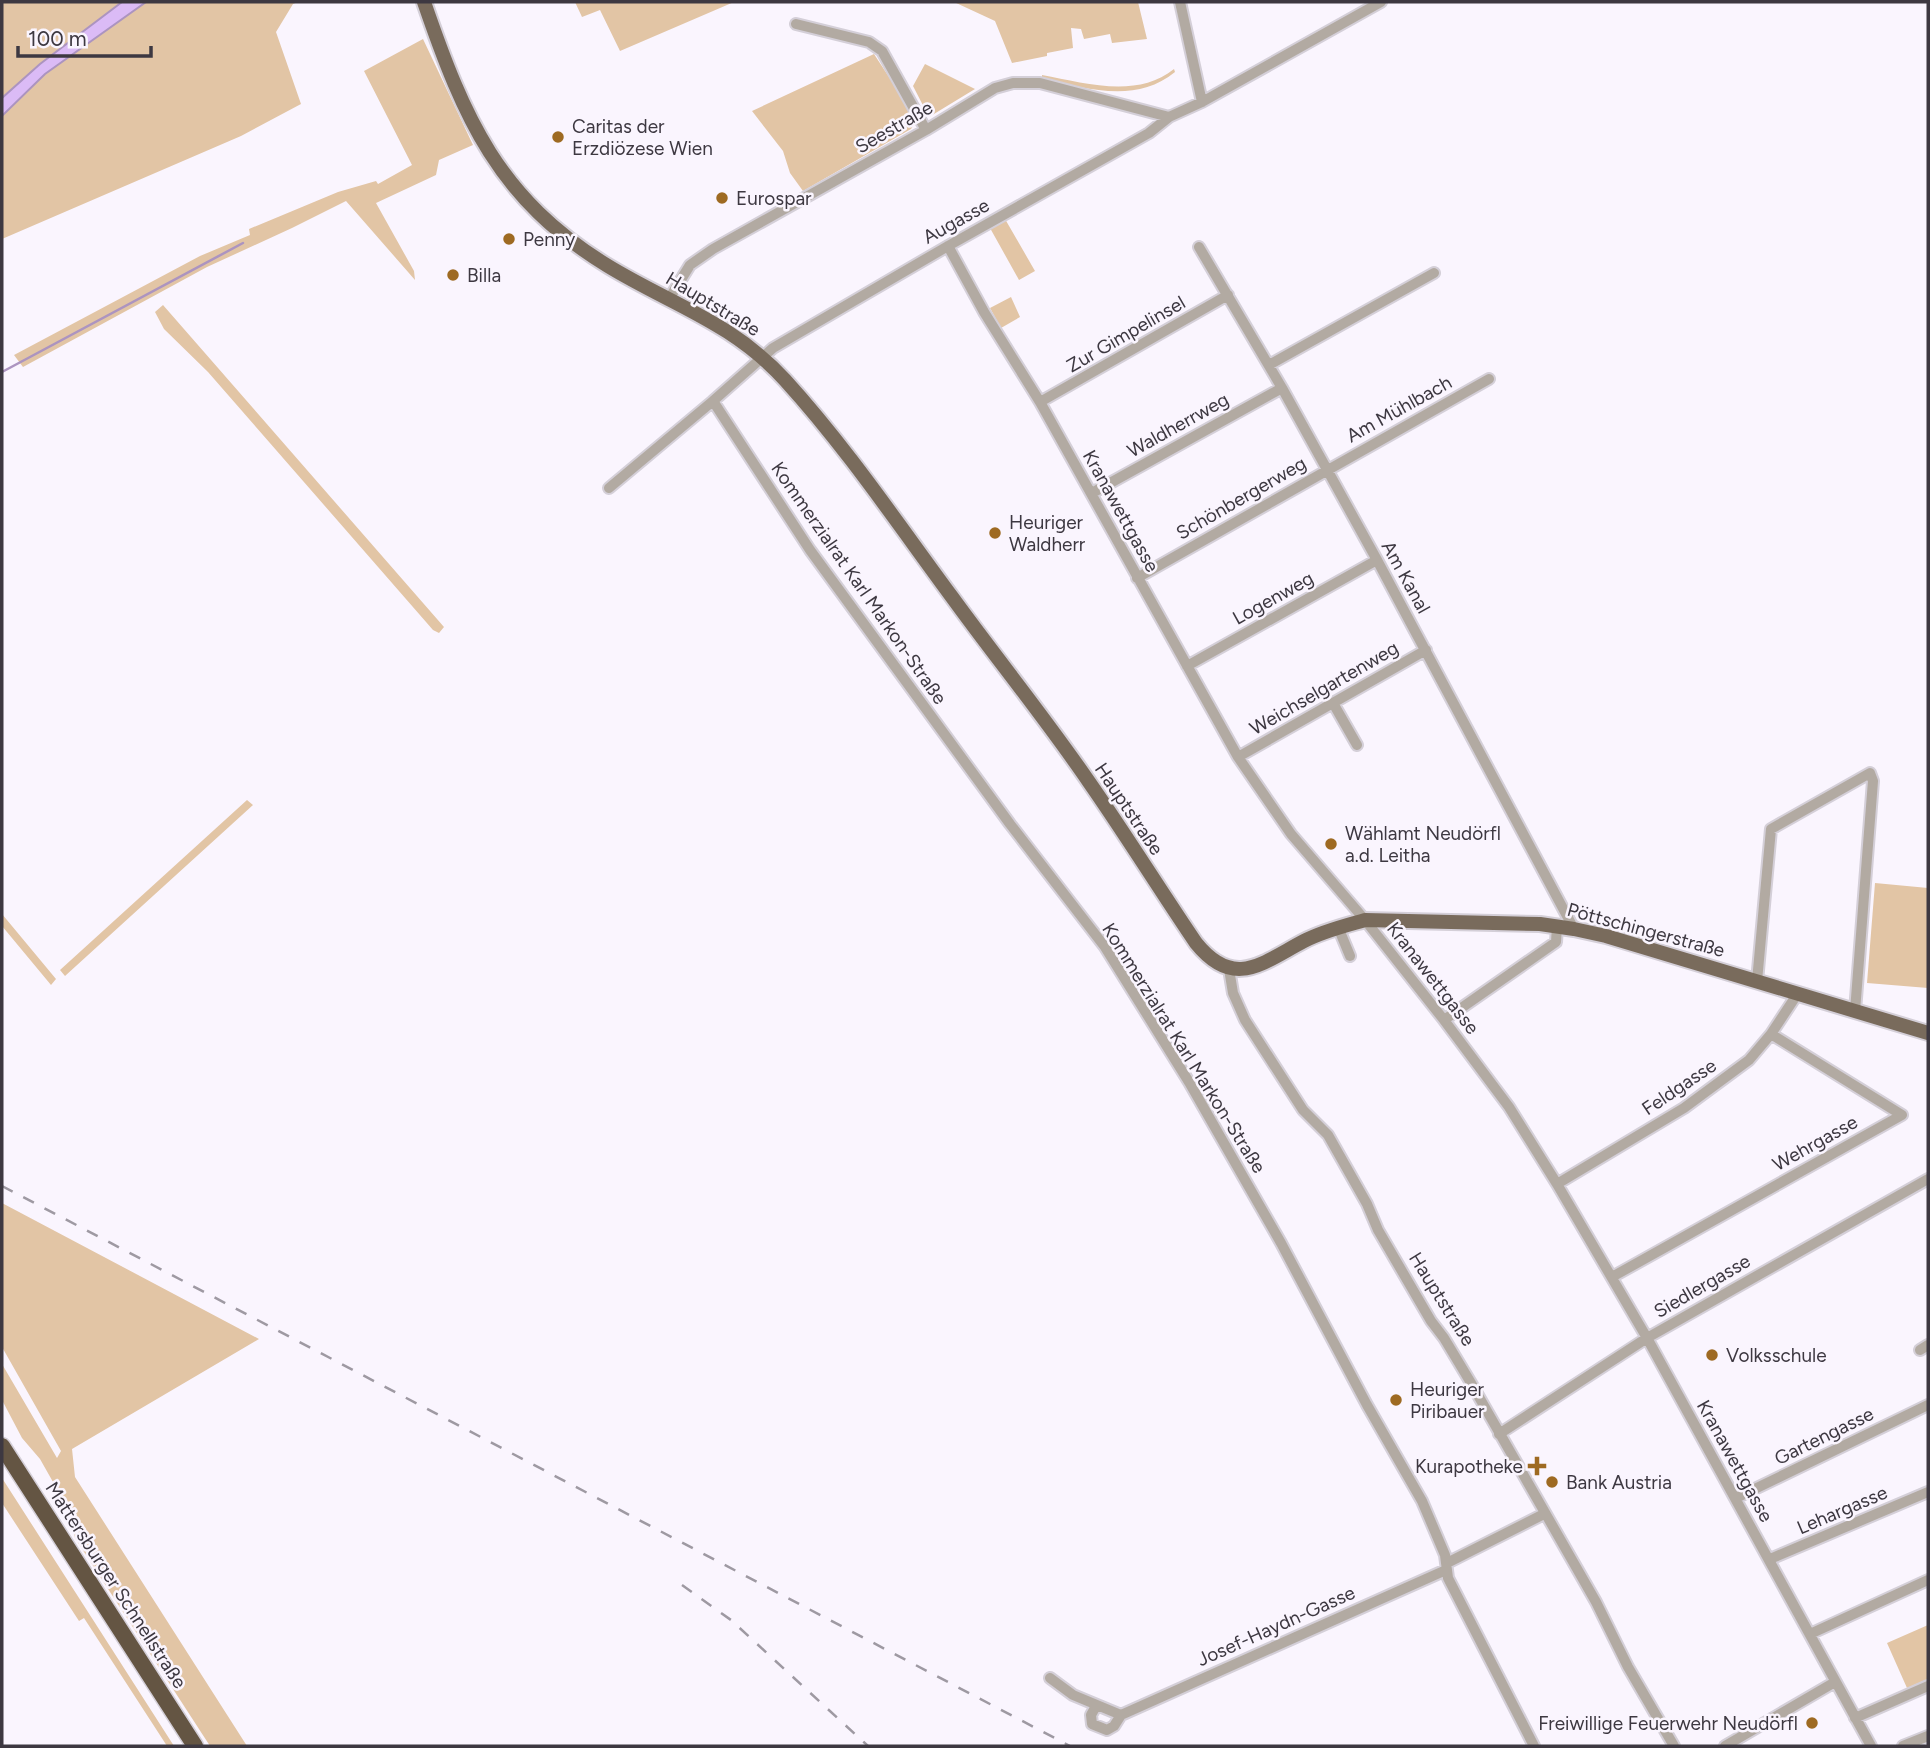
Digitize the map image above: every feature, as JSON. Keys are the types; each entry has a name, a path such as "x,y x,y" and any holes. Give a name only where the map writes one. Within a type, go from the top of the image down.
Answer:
{"highway":[{"name":"Mattersburger Schnellstraße","path":"2,1446 195,1746"},
{"name":"Mattersburger Schnellstraße","path":"2,1462 184,1746"}],"main road":[{"name":"Hauptstraße","path":"424,2 448,71 466,112 507,178 537,212 607,265 739,338 763,357 803,401 847,457 1074,761 1196,943 1206,956 1229,969"},
{"name":"Pöttschingerstraße","path":"1229,969 1238,970 1260,965 1305,941 1338,927 1365,920 1558,926 1606,936 1928,1033"}],"street":[{"path":"1180,2 1202,102"},
{"name":"Augasse","path":"763,357 772,348 1149,133 1168,117 1202,102 1381,2"},
{"path":"796,24 869,42 882,51 926,130"},
{"name":"Seestraße","path":"669,299 690,265 713,249 926,130 995,88 1013,83 1040,83 1168,117"},
{"name":"Kranawettgasse","path":"948,246 1092,493 1238,757 1291,834 1365,920 1509,1107 1557,1184 1647,1338 1871,1746"},
{"name":"Am Kanal","path":"1199,247 1269,365 1377,560 1574,929"},
{"path":"1269,365 1434,273"},
{"name":"Zur Gimpelinsel","path":"1040,402 1228,295"},
{"path":"609,488 763,357"},
{"name":"Am Mühlbach","path":"1326,470 1489,379"},
{"name":"Waldherrweg","path":"1092,493 1282,388"},
{"name":"Kommerzialrat Karl Markon-Straße","path":"713,401 810,550 1010,824 1105,947 1189,1082 1281,1243 1367,1405 1422,1501 1448,1578 1534,1746"},
{"name":"Schönbergerweg","path":"1137,578 1326,470"},
{"name":"Logenweg","path":"1186,666 1377,560"},
{"name":"Weichselgartenweg","path":"1238,757 1426,650"},
{"path":"1333,703 1357,745"},
{"path":"1757,981 1771,829 1870,773 1873,781 1855,1011"},
{"path":"1444,1020 1556,942 1558,926"},
{"path":"1338,927 1350,956"},
{"name":"Hauptstraße","path":"1229,969 1233,993 1245,1020 1303,1110 1328,1135 1367,1204 1378,1230 1431,1321 1444,1338 1596,1602 1628,1667 1674,1746"},
{"name":"Feldgasse","path":"1557,1184 1684,1108 1749,1060 1771,1034 1798,993"},
{"name":"Wehrgasse","path":"1612,1277 1902,1115 1771,1034"},
{"name":"Siedlergasse","path":"1499,1434 1647,1338 1928,1179"},
{"name":"Gartengasse","path":"1735,1497 1928,1405"},
{"name":"Lehargasse","path":"1770,1559 1928,1492"},
{"name":"Josef-Haydn-Gasse","path":"1096,1706 1091,1715 1092,1724 1107,1730 1114,1726 1121,1715 1446,1567 1544,1514"},
{"path":"1810,1634 1928,1580"},
{"path":"1050,1678 1073,1695 1121,1715"},
{"path":"1725,1746 1835,1682"},
{"path":"1855,1718 1928,1686"},
{"path":"1903,1746 1928,1736"}],"shaded area":[{"path":"2,2 298,2 293,4 276,32 301,104 241,136 2,239"},
{"path":"122,2 146,2 45,74 2,116 2,98 40,64"},
{"path":"575,2 734,2 620,51 600,10 582,17"},
{"path":"954,2 1138,2 1147,39 1112,43 1110,34 1084,39 1081,29 1071,28 1073,48 1012,63 995,21"},
{"path":"423,39 473,145 439,160 436,175 376,203 414,271 415,280 346,201 207,267 23,367 14,355 200,256 250,235 249,229 338,192 376,181 378,184 412,165 364,71"},
{"path":"874,54 917,120 911,129 803,191 790,173 783,151 752,111"},
{"path":"925,64 975,89 929,117 913,86"},
{"path":"1174,69 1175,72 1160,82 1128,91 1094,89 1042,78 1042,75 1093,85 1127,86 1144,84"},
{"path":"1005,219 1035,271 1019,280 990,228"},
{"path":"1011,297 1020,317 1001,328 990,308"},
{"path":"163,305 444,627 439,633 433,630 208,372 164,329 155,312"},
{"path":"247,800 253,805 65,976 60,970"},
{"path":"1875,883 1928,888 1928,988 1867,983"},
{"path":"2,914 56,979 51,985 2,926"},
{"path":"2,1203 259,1339 72,1449 75,1477 247,1746 210,1746 75,1538 70,1512 40,1459 22,1438 2,1400 2,1364 57,1458 61,1451 2,1347"},
{"path":"2,1478 174,1746 167,1746 84,1618 79,1621 2,1503"},
{"path":"1928,1625 1928,1679 1907,1688 1887,1643"}],"waterway":[{"path":"2,372 243,243"}],"railway":[{"path":"2,1186 1070,1746"},
{"path":"682,1585 731,1620 868,1746"}],"place":[{"name":"Caritas der Erzdiözese Wien","path":"558,137"},
{"name":"Eurospar","path":"722,198"},
{"name":"Penny","path":"509,239"},
{"name":"Billa","path":"453,275"},
{"name":"Heuriger Waldherr","path":"995,533"},
{"name":"Wählamt Neudörfl a.d. Leitha","path":"1331,844"},
{"name":"Volksschule","path":"1712,1355"},
{"name":"Heuriger Piribauer","path":"1396,1400"},
{"name":"Kurapotheke","path":"1537,1466"},
{"name":"Bank Austria","path":"1552,1482"},
{"name":"Freiwillige Feuerwehr Neudörfl","path":"1812,1723"}]}
